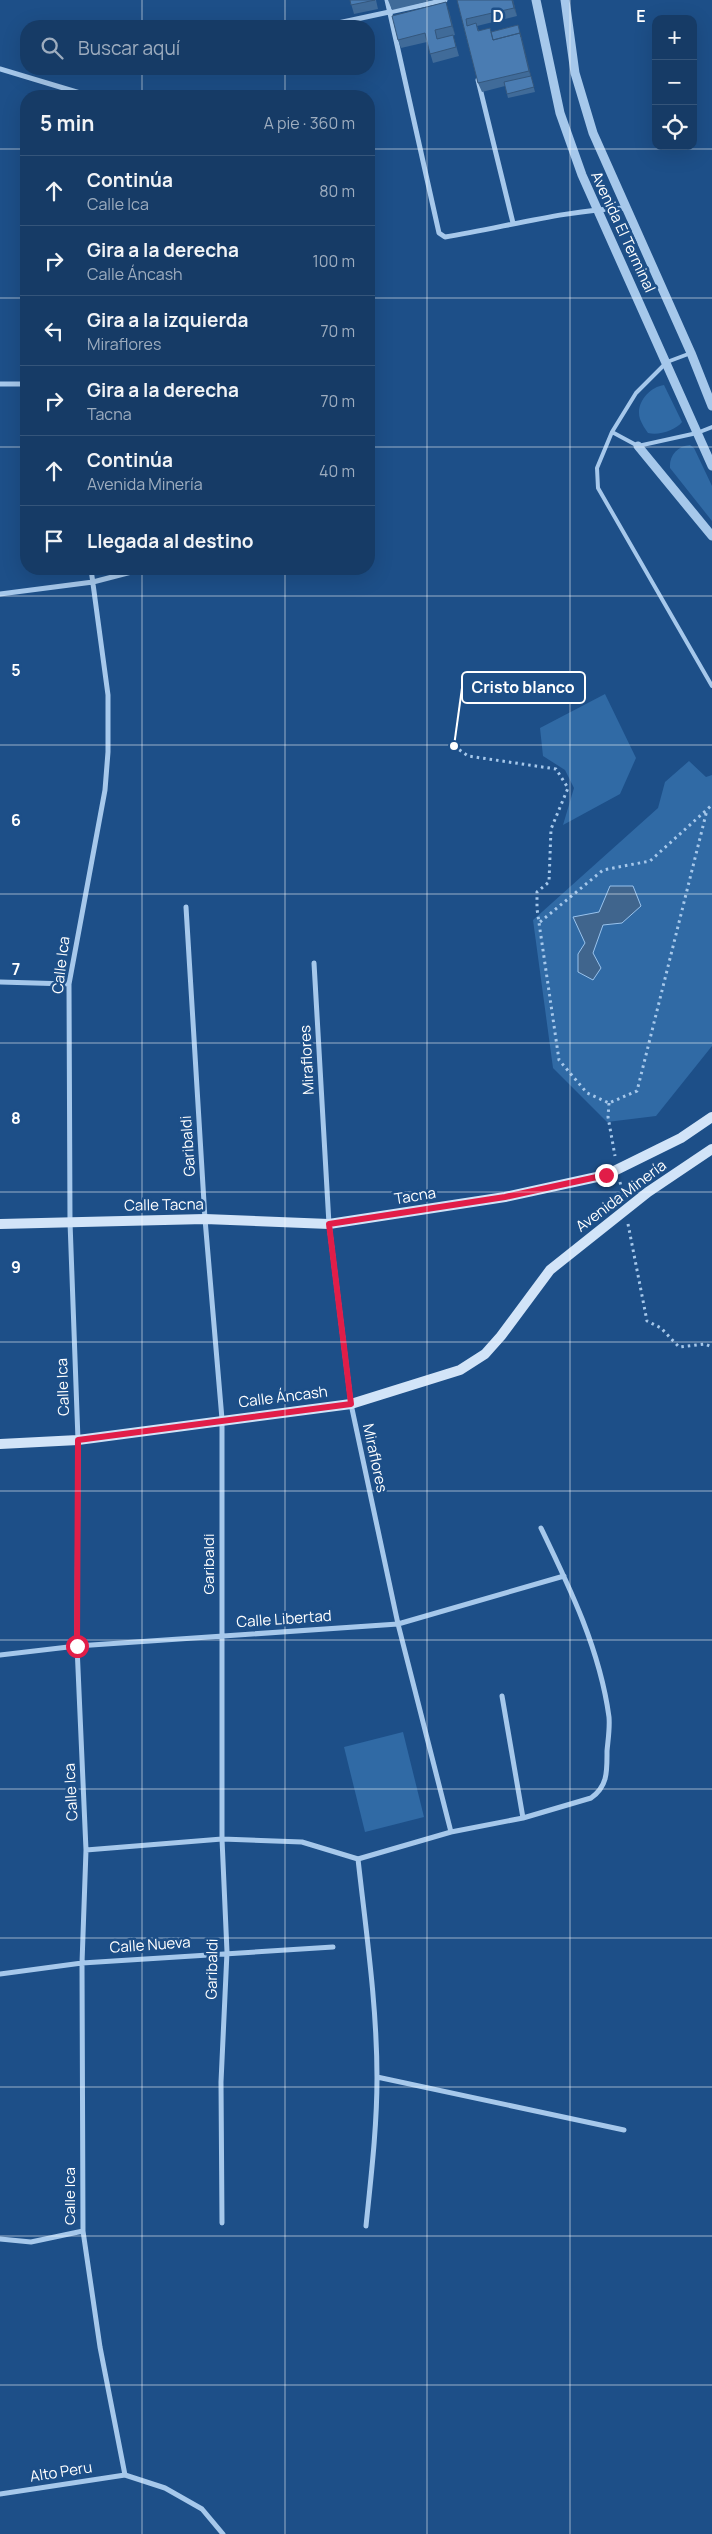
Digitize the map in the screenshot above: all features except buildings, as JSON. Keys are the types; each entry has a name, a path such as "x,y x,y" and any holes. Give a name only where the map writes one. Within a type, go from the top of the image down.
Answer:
{"main road":[{"name":"Avenida Minería","path":"505,1197 606,1175 680,1138 712,1117"},
{"name":"Avenida Minería","path":"550,1270 648,1192 712,1149"},
{"name":"Tacna","path":"329,1224 505,1197"},
{"name":"Calle Tacna","path":"0,1224 205,1219 329,1224"},
{"name":"Calle Áncash","path":"0,1444 78,1440 222,1419 351,1404 460,1370 485,1354 502,1336 550,1270"}],"street":[{"path":"387,0 439,233 445,237 513,222 599,209 626,208"},
{"path":"352,20 445,0"},
{"name":"Avenida El Terminal","path":"536,0 560,113 582,174 712,466"},
{"name":"Avenida El Terminal","path":"565,0 575,73 593,133 691,353 712,406"},
{"path":"0,69 70,90"},
{"path":"477,75 513,222"},
{"path":"0,384 20,384"},
{"path":"638,446 712,536"},
{"name":"Calle Ica","path":"92,575 108,695 108,752 104,790 69,984 70,1222 78,1440 77,1646 86,1850 82,1963 83,2231 100,2347 125,2475"},
{"path":"0,594 93,582 120,575"},
{"name":"Garibaldi","path":"186,907 205,1219 222,1419 222,1839 227,1952 221,2082 222,2223"},
{"name":"Miraflores","path":"314,963 329,1224 351,1404 398,1624 450,1832"},
{"path":"0,982 69,984"},
{"path":"86,1850 222,1839 302,1842 358,1858 450,1832 523,1818 591,1798 600,1792 606,1779 609,1718 594,1648 564,1576 540,1528"},
{"name":"Calle Libertad","path":"0,1654 77,1646 398,1624 564,1576"},
{"path":"502,1696 523,1818"},
{"path":"358,1858 369,1955 377,2077 374,2152 366,2226"},
{"name":"Calle Nueva","path":"0,1974 82,1963 227,1952 333,1947"},
{"path":"377,2077 624,2130"},
{"path":"0,2239 31,2242 83,2231"},
{"path":"125,2475 165,2488 202,2509 223,2534"},
{"name":"Alto Peru","path":"0,2494 125,2475"}],"lane":[{"path":"691,353 667,362 636,393 612,432 597,468 598,488 712,686"},
{"path":"612,432 638,446 697,433 712,427"}],"path":[{"path":"454,746 468,756 556,769 568,788 551,829 548,882 537,892 539,922 559,1060 588,1093 608,1103 637,1091 707,810"},
{"path":"539,922 603,870 650,861 712,805"},
{"path":"608,1103 608,1118"},
{"path":"647,1321 661,1328 679,1347 706,1344 712,1347"}],"shaded area":[{"path":"664,385 682,422 676,428 667,432 648,433 640,419 641,402 653,389"},
{"path":"690,445 694,448 712,486 712,521 670,468 671,459 675,452 681,447"},
{"path":"605,694 636,758 620,794 563,825 574,788 565,770 543,756 540,728"},
{"path":"689,761 706,777 712,775 712,1046 656,1116 607,1122 553,1068 533,920 658,808 665,782"},
{"path":"610,886 633,886 641,906 622,923 603,925 593,953 601,968 593,980 578,972 578,954 585,943 573,917 599,912"},
{"path":"403,1732 424,1817 365,1832 344,1747"}],"place":[{"name":"Cristo blanco","path":"454,746"}],"route":[{"path":"77,1646 78,1440 222,1419 351,1404 329,1224 505,1197 606,1175"}]}
